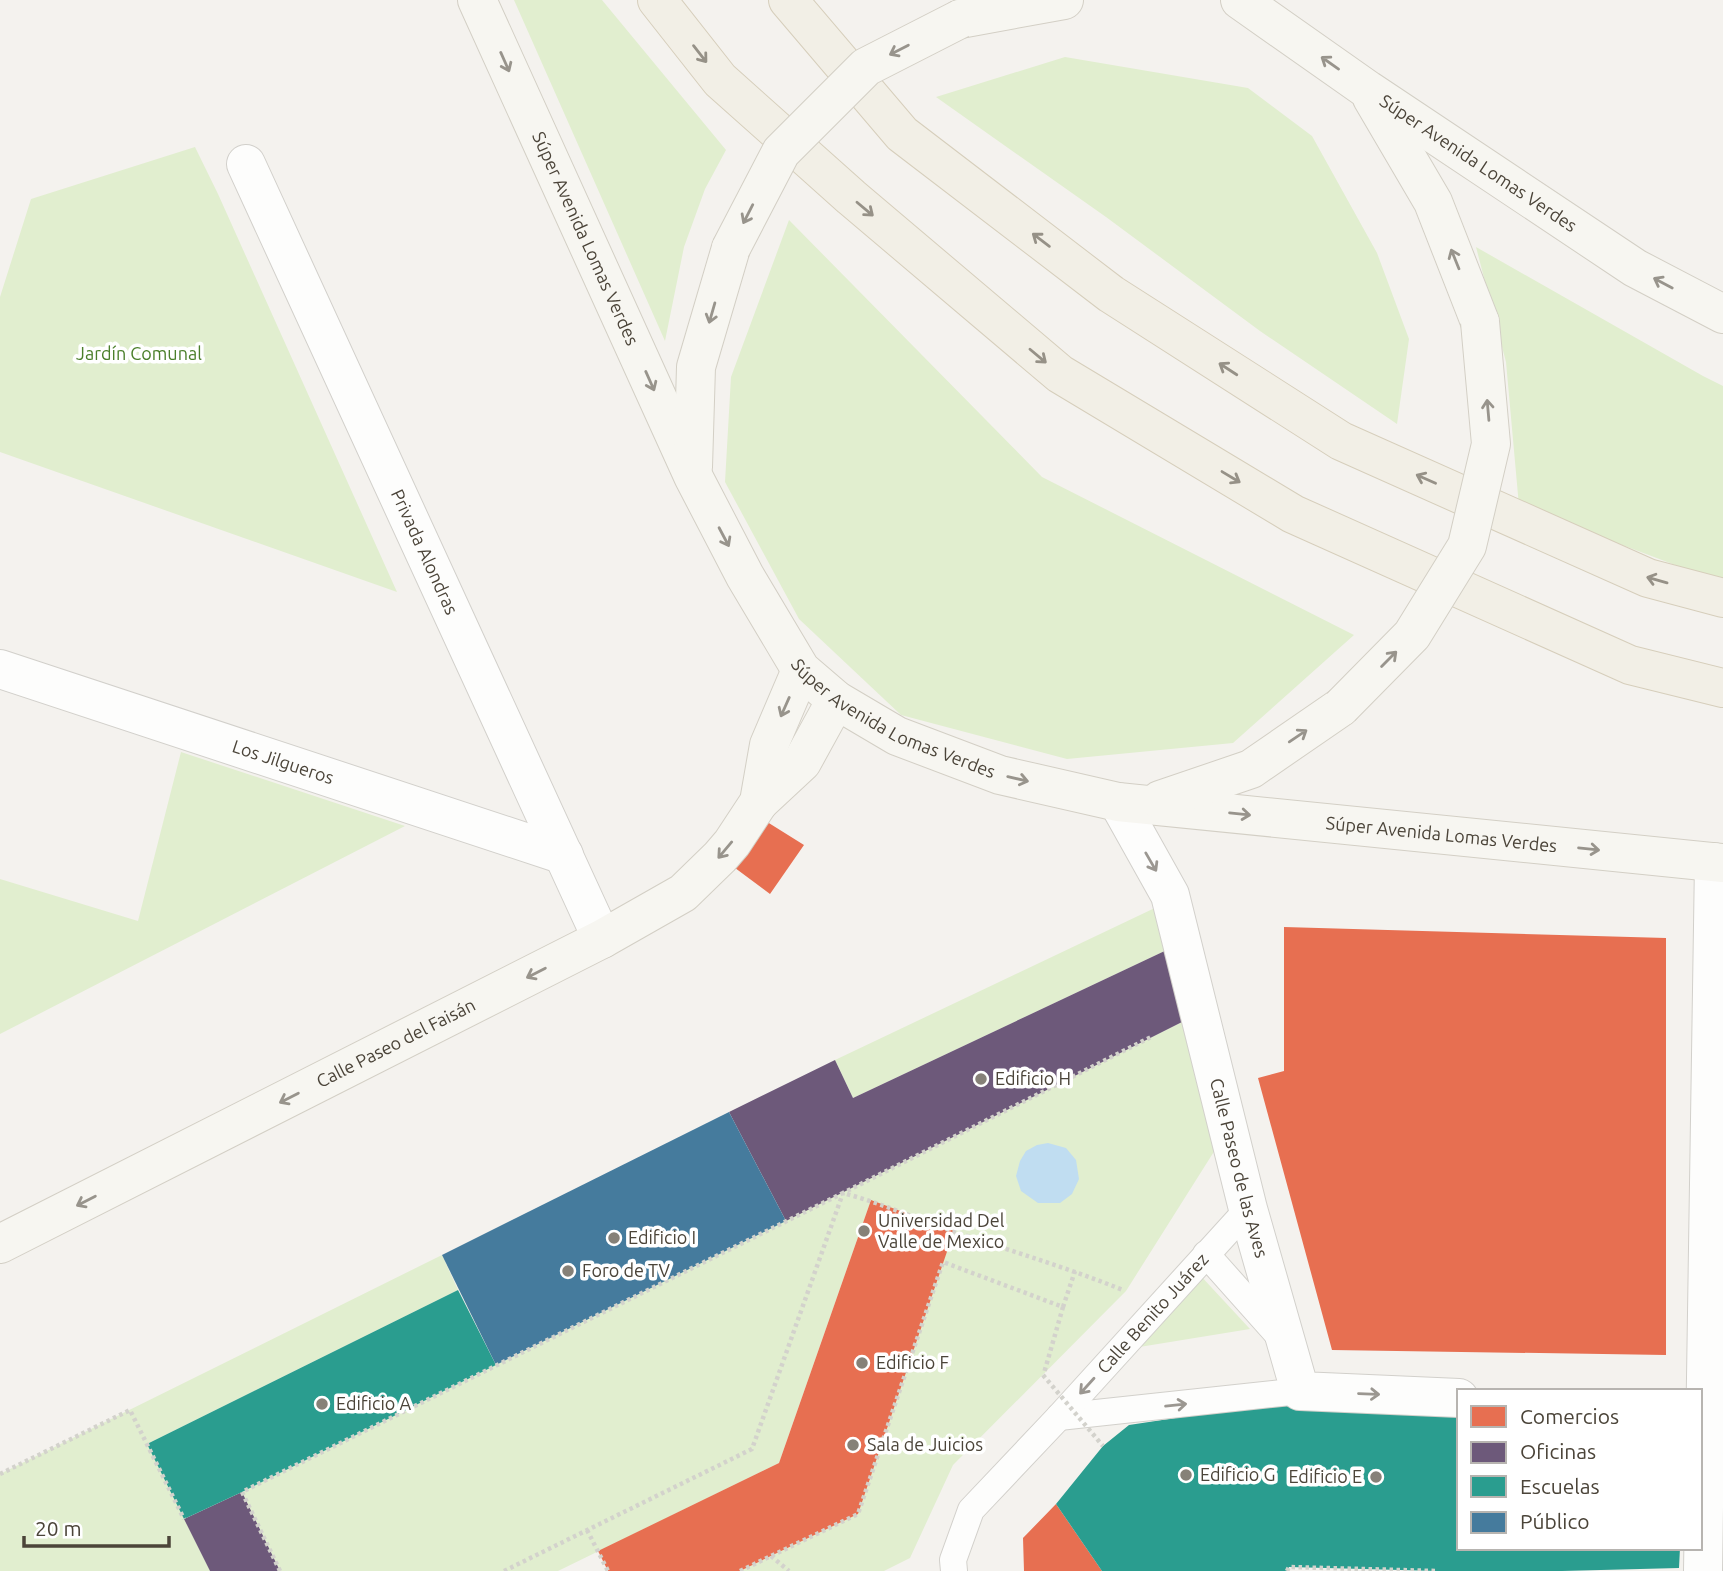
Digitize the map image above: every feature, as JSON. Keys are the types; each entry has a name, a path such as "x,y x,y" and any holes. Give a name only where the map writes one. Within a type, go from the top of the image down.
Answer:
{"main road":[{"name":"Súper Avenida Lomas Verdes","path":"477,0 693,476 745,576 802,670 836,700 897,736 1000,775 1133,803 1718,863"},
{"path":"657,0 720,79 851,197 1060,374 1293,514 1630,665 1723,688"},
{"path":"788,0 902,134 1111,294 1261,390 1341,441 1648,578 1723,598"},
{"path":"693,476 696,367 731,248 781,152 866,67 960,19 1064,0"},
{"name":"Súper Avenida Lomas Verdes","path":"1240,0 1368,90 1635,268 1723,314"},
{"path":"1133,803 1251,769 1341,707 1412,635 1467,545 1491,444 1480,322 1433,202 1368,90"},
{"name":"Calle Paseo del Faisán","path":"759,802 769,745 802,670"},
{"name":"Calle Paseo del Faisán","path":"0,1244 602,939 683,893 720,857 759,802 802,762 836,700"}],"street":[{"name":"Privada Alondras","path":"246,164 602,939"},
{"name":"Los Jilgueros","path":"0,668 564,855"},
{"name":"Calle Paseo de las Aves","path":"1133,803 1170,895 1248,1209 1300,1391"},
{"path":"1703,1571 1703,1408 1718,863"},
{"path":"1300,1391 1457,1398"}],"lane":[{"name":"Calle Benito Juárez","path":"954,1571 954,1560 971,1510 1059,1418 1248,1209"},
{"path":"1206,1254 1288,1346"},
{"path":"1059,1418 1300,1391"}],"path":[{"path":"280,1571 242,1492 1153,1036"},
{"path":"843,1193 871,1200 954,1231 1075,1270 1126,1291"},
{"path":"504,1571 752,1449 843,1193"},
{"path":"740,1571 858,1514 943,1262 1063,1307"},
{"path":"1075,1270 1043,1375 1103,1446"},
{"path":"0,1474 130,1410 184,1519"},
{"path":"587,1530 608,1571"},
{"path":"771,1556 789,1571"},
{"path":"1287,1571 1289,1567 1437,1571"}],"green space":[{"path":"514,0 602,0 726,150 705,189 684,247 665,341"},
{"path":"1065,57 1248,88 1312,136 1377,253 1409,339 1397,424 1260,331 1106,217 936,97"},
{"name":"Jardín Comunal","path":"195,147 397,592 0,452 0,297 31,199"},
{"path":"789,220 1042,477 1354,635 1233,743 1067,759 901,715 799,619 725,482 731,377"},
{"path":"1476,247 1723,386 1723,580 1699,574 1519,506 1506,362"},
{"path":"181,752 405,826 0,1034 0,879 138,921"},
{"path":"1159,906 1171,948 853,1098 835,1060"},
{"path":"1184,1021 1215,1150 1126,1291 953,1465 910,1558 884,1571 740,1571 858,1514 871,1200 779,1463 558,1571 280,1571 242,1492"},
{"path":"442,1255 458,1290 147,1444 210,1571 0,1571 0,1474"},
{"path":"1199,1274 1250,1329 1121,1350"}],"water":[{"path":"1048,1143 1066,1148 1076,1160 1079,1179 1072,1194 1060,1203 1038,1203 1021,1191 1016,1176 1026,1151"}],"building: Comercios":[{"path":"759,817 804,845 770,894 727,862"},
{"path":"1284,927 1666,938 1666,1355 1332,1350 1258,1078 1284,1071"},
{"name":"Edificio F","path":"871,1200 954,1231 858,1514 740,1571 608,1571 598,1551 779,1463"},
{"path":"1056,1504 1102,1571 1024,1571 1023,1538"}],"building: Oficinas":[{"name":"Edificio H","path":"1171,948 1184,1021 786,1221 729,1112 835,1060 853,1098"},
{"path":"242,1492 280,1571 210,1571 184,1519"}],"building: Escuelas":[{"name":"Edificio A","path":"458,1290 496,1365 184,1519 147,1444"},
{"path":"1295,1400 1457,1407 1457,1550 1680,1550 1679,1568 1437,1571 1289,1567 1287,1571 1102,1571 1056,1504 1103,1446 1129,1425"}],"building: Público":[{"name":"Edificio I","path":"729,1112 786,1221 496,1365 442,1255"}],"place":[{"name":"Edificio H","path":"981,1079"},
{"name":"Universidad Del Valle de Mexico","path":"864,1231"},
{"name":"Edificio I","path":"614,1238"},
{"name":"Foro de TV","path":"568,1271"},
{"name":"Edificio F","path":"862,1363"},
{"name":"Edificio A","path":"322,1404"},
{"name":"Sala de Juicios","path":"853,1445"},
{"name":"Edificio G","path":"1186,1475"},
{"name":"Edificio E","path":"1376,1477"}]}
